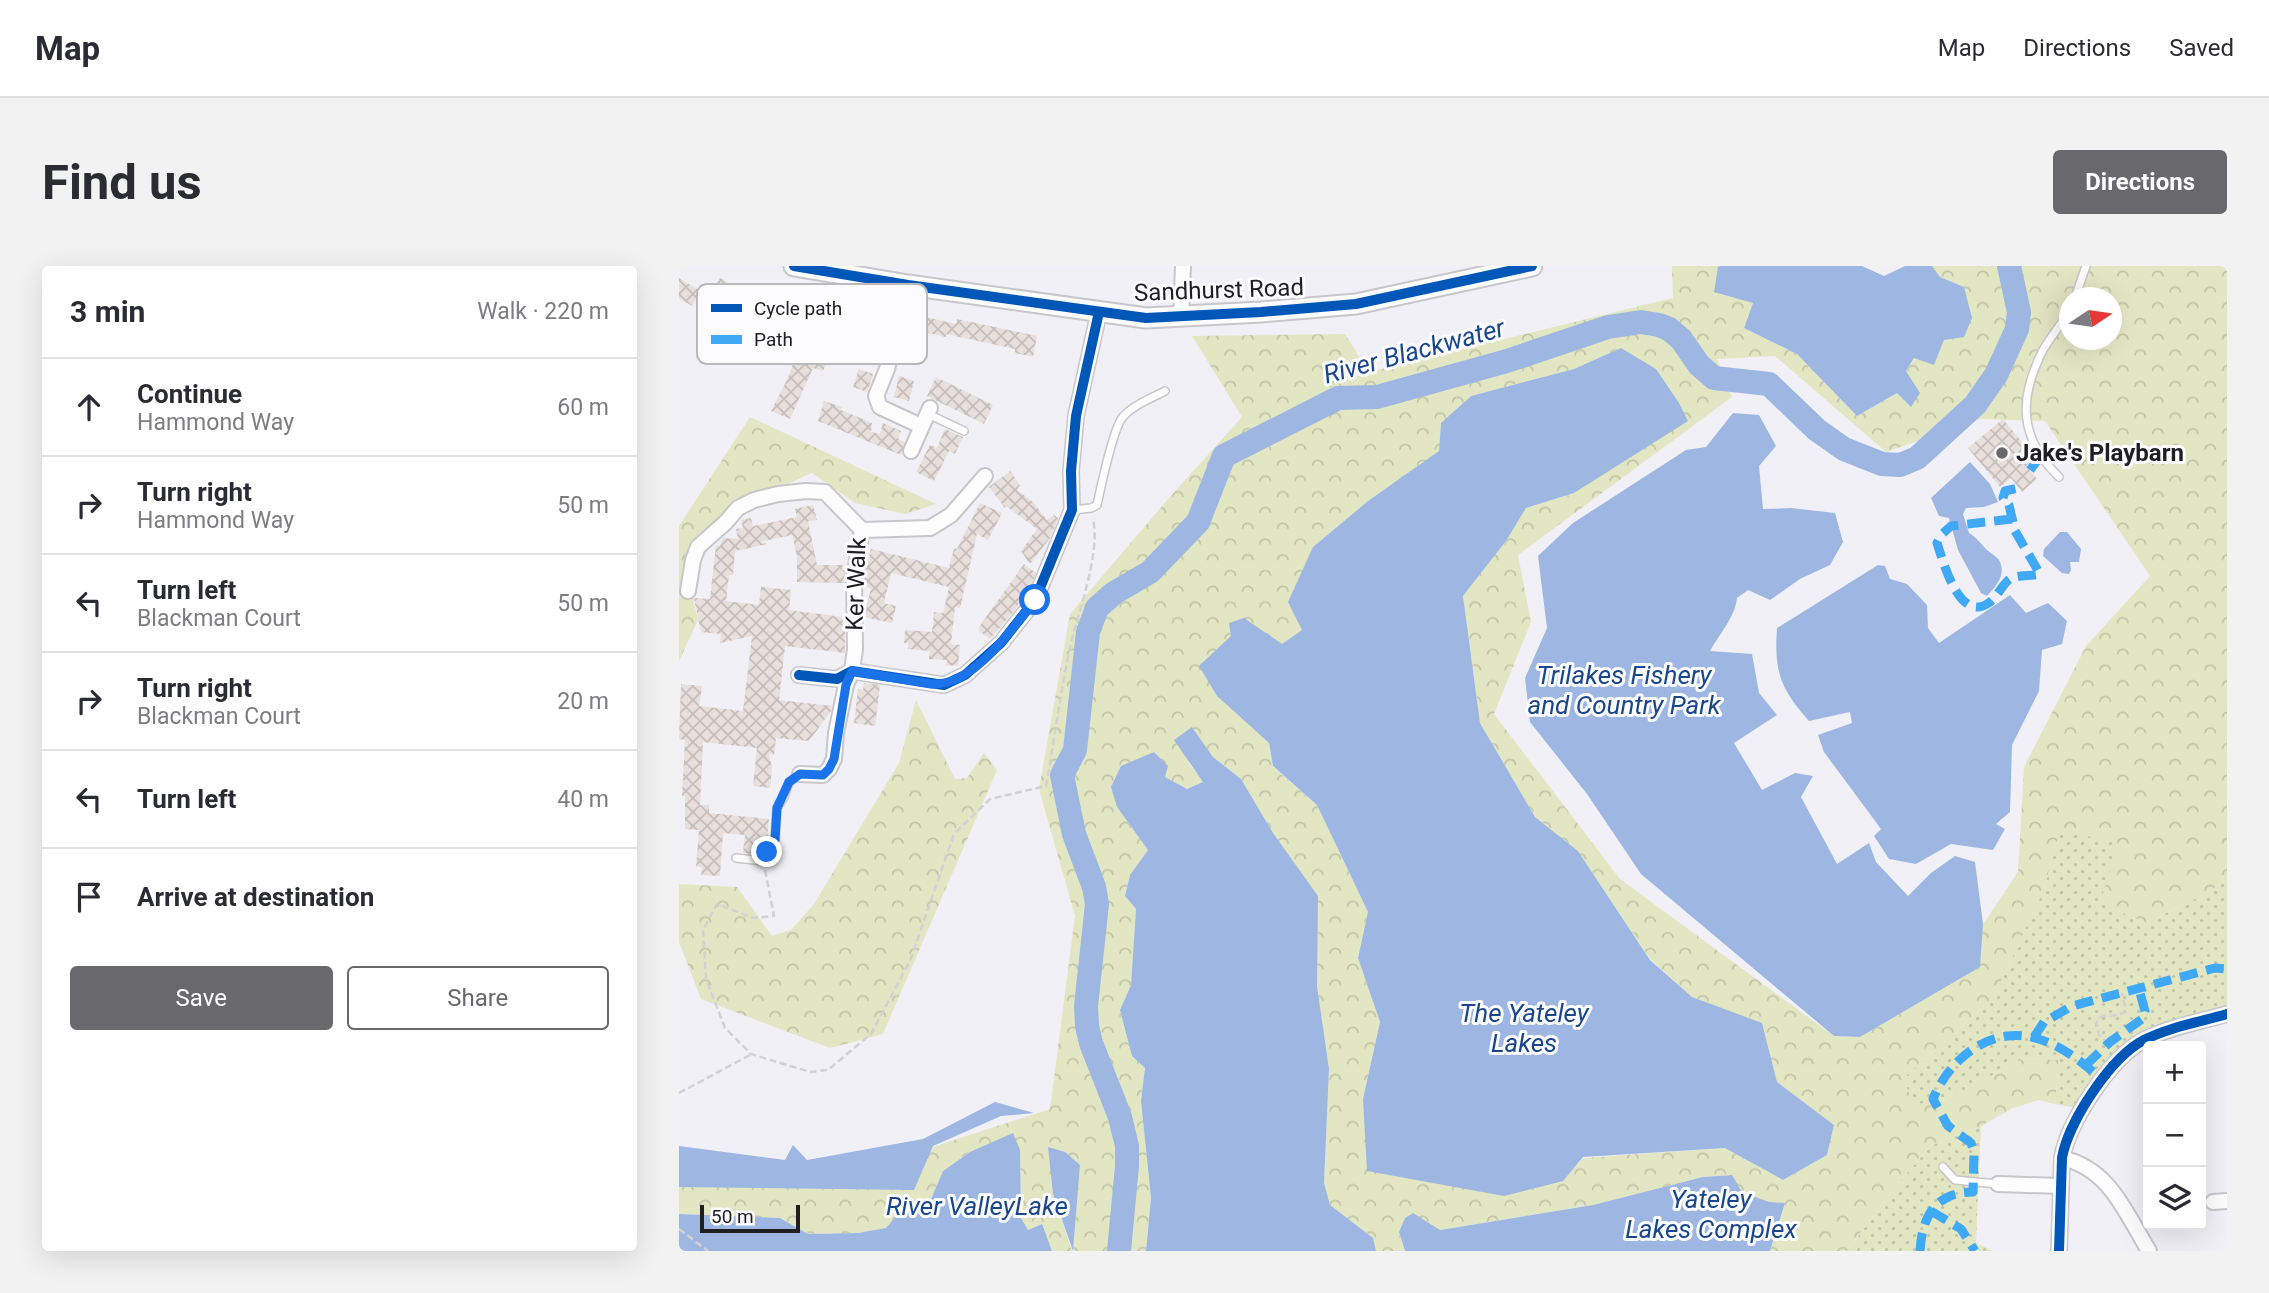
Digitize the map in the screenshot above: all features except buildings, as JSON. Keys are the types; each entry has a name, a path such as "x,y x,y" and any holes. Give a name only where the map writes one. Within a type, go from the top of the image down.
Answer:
{"street":[{"name":"Sandhurst Road","path":"794,266 902,284"},
{"path":"1181,317 1183,266"},
{"name":"Sandhurst Road","path":"927,288 1146,318 1181,317 1356,304 1532,266"},
{"path":"799,675 837,679 852,671 944,685 965,675 1001,643 1035,600 1072,510 1071,471 1076,415 1099,312"},
{"path":"888,364 876,396 880,407 926,416 911,451"},
{"path":"862,530 930,528 951,515 985,476"},
{"name":"Ker Walk","path":"688,591 698,547 738,508 754,500 806,491 825,492 862,530 854,578 855,649 834,759 823,775 800,774"},
{"path":"2059,1251 2064,1144 2081,1110 2114,1064 2141,1041 2168,1030 2227,1014"},
{"path":"2062,1158 2079,1162 2102,1178 2149,1251"},
{"path":"1998,1184 2061,1186"}],"lane":[{"path":"2079,287 2086,266"},
{"path":"2059,326 2043,350 2025,400 2025,417 2034,444 2040,457 2059,477"},
{"path":"1072,510 1091,509 1097,505 1122,419 1136,407 1165,391"},
{"path":"926,416 964,431"},
{"path":"736,858 763,862 775,840 777,808 789,782 800,774"},
{"path":"1943,1167 1955,1180 1998,1184"}],"path":[{"path":"763,862 774,916 753,918 717,904 703,930 706,979 725,1028 751,1054 810,1072 828,1070 871,1034 910,961 954,834 990,799 1047,786 1069,650 1085,591 1096,532 1091,509"},
{"path":"2108,1044 2099,1035 2096,1023 2102,1016 2124,1012 2122,993"},
{"path":"679,1093 751,1054"},
{"path":"679,1229 708,1251"}],"green space":[{"path":"1672,266 1720,266 1718,267 1753,303 1744,328 1797,354 1857,416 1897,393 1910,406 1906,371 1964,287 1940,277 1932,266 2227,266 2227,880 2146,923 2099,903 2060,830 2044,889 1994,997 1903,1079 1944,1101 2024,1058 2059,1060 2055,1104 2039,1100 2013,1108 1981,1126 1930,1146 1847,1251 1770,1251 1785,1204 1769,1203 1742,1192 1731,1175 1703,1177 1593,1205 1439,1230 1412,1213 1399,1232 1405,1251 1376,1251 1373,1238 1330,1205 1324,1183 1329,1069 1317,986 1273,833 1241,779 1213,757 1192,727 1189,764 1204,782 1187,789 1165,777 1117,807 1148,850 1130,875 1125,896 1136,909 1131,985 1120,1010 1132,1056 1145,1068 1141,1101 1151,1198 1146,1251 1073,1251 1080,1165 1049,1147 1053,1194 1072,1251 1052,1251 1041,1224 1028,1230 1021,1218 1020,1150 970,1152 943,1171 931,1199 909,1202 886,1228 858,1233 808,1234 780,1218 679,1214 679,1157 880,1164 1050,1109 1075,916 1039,789 1070,614 1242,417 1192,336 1345,334 1369,372 1673,298","holes":["1621,348 1574,493 1526,508 1506,541 1463,596 1480,723 1535,817 1578,851 1650,959 1692,997 1762,1024 1777,1082 1834,1125 1827,1155 1783,1180 1725,1148 1583,1158 1562,1181 1363,1099 1380,1022 1358,958 1368,912 1317,805 1273,767 1269,743 1217,696 1200,666 1231,636 1282,644 1302,630 1313,547 1368,501 1440,451 1441,423 1471,396 1574,369","1775,356 1886,452 1981,419 2045,421 2150,576 2086,646 2024,767 2018,872 1983,924 1979,967 1860,1037 1834,1036 1620,879 1494,714 1531,622 1518,555 1732,397 1717,359"]},
{"path":"750,417 936,504 905,514 855,503 812,473 735,504 687,573 698,620 679,661 679,526"},
{"path":"916,700 955,779 967,778 984,753 997,770 883,1034 830,1048 701,999 679,942 679,884 737,887 772,936 791,930 814,904 899,763"},
{"path":"2060,830 2118,843 2100,903 2146,923 2227,880 2227,1014 2141,1041 2081,1109 2055,1104 2059,1060 2024,1058 1944,1101 1914,1104 1903,1079 1994,997 2044,889"},
{"path":"1981,1126 1976,1243 1993,1251 1847,1251 1930,1146"}],"water":[{"path":"1720,266 1862,266 1884,276 1905,266 1932,266 1940,277 1964,287 1972,318 1964,337 1944,340 1934,365 1914,358 1906,371 1920,393 1911,407 1897,393 1857,416 1797,354 1744,328 1753,303 1714,292"},
{"name":"The Yateley Lakes","path":"1621,348 1656,369 1688,421 1574,493 1526,508 1506,541 1463,596 1480,723 1535,817 1578,851 1650,960 1692,997 1762,1023 1777,1082 1834,1125 1827,1155 1783,1180 1725,1148 1583,1157 1563,1181 1504,1196 1367,1171 1363,1099 1380,1022 1358,958 1368,912 1317,805 1273,766 1269,743 1217,696 1199,666 1231,636 1229,623 1244,618 1282,644 1302,630 1288,602 1313,547 1368,501 1439,451 1441,423 1471,396 1574,369"},
{"name":"Trilakes Fishery and Country Park","path":"1733,413 1759,415 1776,446 1759,466 1763,509 1791,508 1835,513 1843,542 1830,565 1800,579 1770,600 1748,590 1737,598 1730,618 1710,651 1752,654 1759,693 1777,715 1734,743 1762,790 1795,773 1813,776 1801,797 1837,864 1869,843 1876,862 1908,896 1931,873 1955,856 1975,862 1983,924 1980,967 1860,1037 1834,1036 1641,874 1587,794 1530,722 1525,678 1547,628 1538,556 1573,523 1686,450 1706,447"},
{"path":"1970,462 1990,484 1998,502 1984,507 1966,508 1963,514 1969,533 1998,559 2001,565 1999,580 1987,596 1981,593 1958,550 1949,518 1939,516 1931,498"},
{"path":"2060,532 2067,532 2081,549 2079,562 2070,562 2069,574 2062,573 2043,556 2044,549"},
{"path":"1878,565 1885,566 1890,579 1907,584 1927,605 1928,628 1939,643 2010,595 2026,613 2048,603 2067,621 2062,644 2042,650 2039,691 2012,745 2010,812 1996,824 2005,829 1993,850 1951,844 1916,864 1889,859 1874,836 1881,829 1824,752 1818,735 1852,723 1850,712 1809,721 1785,689 1778,668 1777,628"},
{"path":"1192,727 1213,757 1241,779 1273,833 1318,896 1317,986 1329,1069 1324,1183 1330,1205 1373,1238 1376,1251 1146,1251 1151,1198 1141,1101 1145,1068 1132,1056 1120,1010 1131,985 1136,909 1125,896 1130,875 1148,850 1117,807 1111,787 1121,766 1154,752 1168,766 1165,777 1187,789 1203,782 1174,740"},
{"path":"995,1102 1034,1113 1001,1116 933,1146 914,1190 679,1187 679,1146 785,1160 793,1145 807,1160 923,1139"},
{"name":"River ValleyLake","path":"1013,1133 1020,1150 1021,1218 1028,1230 1042,1224 1052,1251 679,1251 679,1214 780,1218 808,1234 858,1233 886,1228 909,1202 931,1199 943,1171 970,1152"},
{"path":"1048,1147 1065,1152 1080,1165 1073,1251 1053,1194"},
{"name":"Yateley Lakes Complex","path":"1732,1175 1742,1192 1769,1202 1785,1203 1770,1251 1405,1251 1399,1232 1405,1218 1413,1213 1440,1230 1593,1205 1703,1177"}],"waterway":[{"name":"River Blackwater","path":"1119,1251 1127,1146 1120,1117 1087,1026 1086,1006 1097,904 1094,887 1074,834 1062,775 1075,750 1088,632 1097,608 1114,593 1150,572 1198,522 1224,456 1338,398 1377,397 1507,361 1608,327 1641,322 1669,329 1681,339 1699,365 1714,378 1769,384 1817,430 1844,449 1882,464 1900,465 1917,458 1975,405 1996,375 2017,329 2019,312 2009,266"}],"marked path":[{"path":"2030,470 2040,457"},
{"path":"2012,519 1951,526 1937,543 1955,589 1970,605 1979,607 1990,602 2012,578 2040,574 2015,531 2009,505 2003,498 2005,491 2018,488"},
{"path":"2034,1037 2044,1022 2072,1006 2215,968 2227,969"},
{"path":"2086,1065 2110,1042 2142,1019 2145,1011 2139,989"},
{"path":"1920,1251 1924,1227 1933,1209 1949,1196 1973,1192 1974,1152 1971,1143 1948,1126 1933,1099 1940,1084 1960,1059 1987,1041 2002,1037 2035,1038 2071,1055 2102,1080"},
{"path":"1931,1211 1961,1229 1975,1251"}],"cycle path":[{"path":"794,266 902,284"},
{"path":"927,288 1146,318 1356,304 1532,266"},
{"path":"799,675 837,679 852,671 944,685 965,675 1001,643 1035,600 1072,510 1071,471 1076,416 1099,312"},
{"path":"2059,1251 2062,1158 2082,1109 2105,1075 2131,1048 2144,1040 2174,1028 2227,1014"}],"place":[{"name":"Jake's Playbarn","path":"2002,453"}],"route":[{"path":"767,852 775,840 777,808 789,782 800,774 823,775 834,759 836,733 846,685 852,671 944,685 965,675 1001,643 1035,600"}]}
